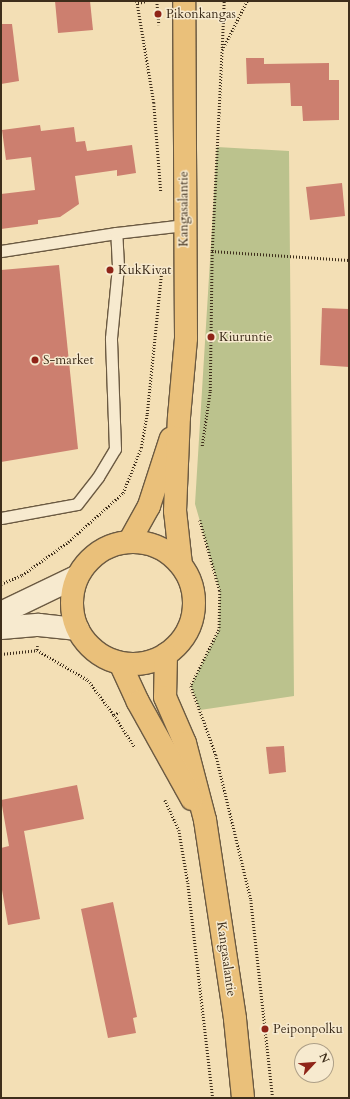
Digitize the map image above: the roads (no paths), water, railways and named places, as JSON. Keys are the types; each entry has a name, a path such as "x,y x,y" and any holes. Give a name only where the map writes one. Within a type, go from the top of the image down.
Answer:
{"main road":[{"name":"Kangasalantie","path":"181,565 175,511 178,416 186,338 174,225 184,1"},
{"name":"Kangasalantie","path":"129,542 149,506 178,416"},
{"path":"140,542 162,549 181,565 192,588 193,613 184,636 166,654 142,663 120,663 100,654 84,639 78,629 72,608 74,587 78,576 99,552 118,543 140,542"},
{"path":"1,613 78,576"},
{"path":"1,628 39,625 78,629"},
{"name":"Kangasalantie","path":"166,654 165,697 185,743 205,820 235,1019 243,1098"},
{"name":"Kangasalantie","path":"120,663 138,702 205,820"}],"lane":[{"path":"1,251 174,225"},
{"path":"1,518 77,504 98,477 115,449 110,338 118,266 116,233"}],"place":[{"name":"Pikonkangas","path":"158,14"},
{"name":"KukKivat","path":"110,270"},
{"name":"Kiuruntie","path":"211,337"},
{"name":"S-market","path":"35,360"},
{"name":"Peiponpolku","path":"265,1029"}]}
